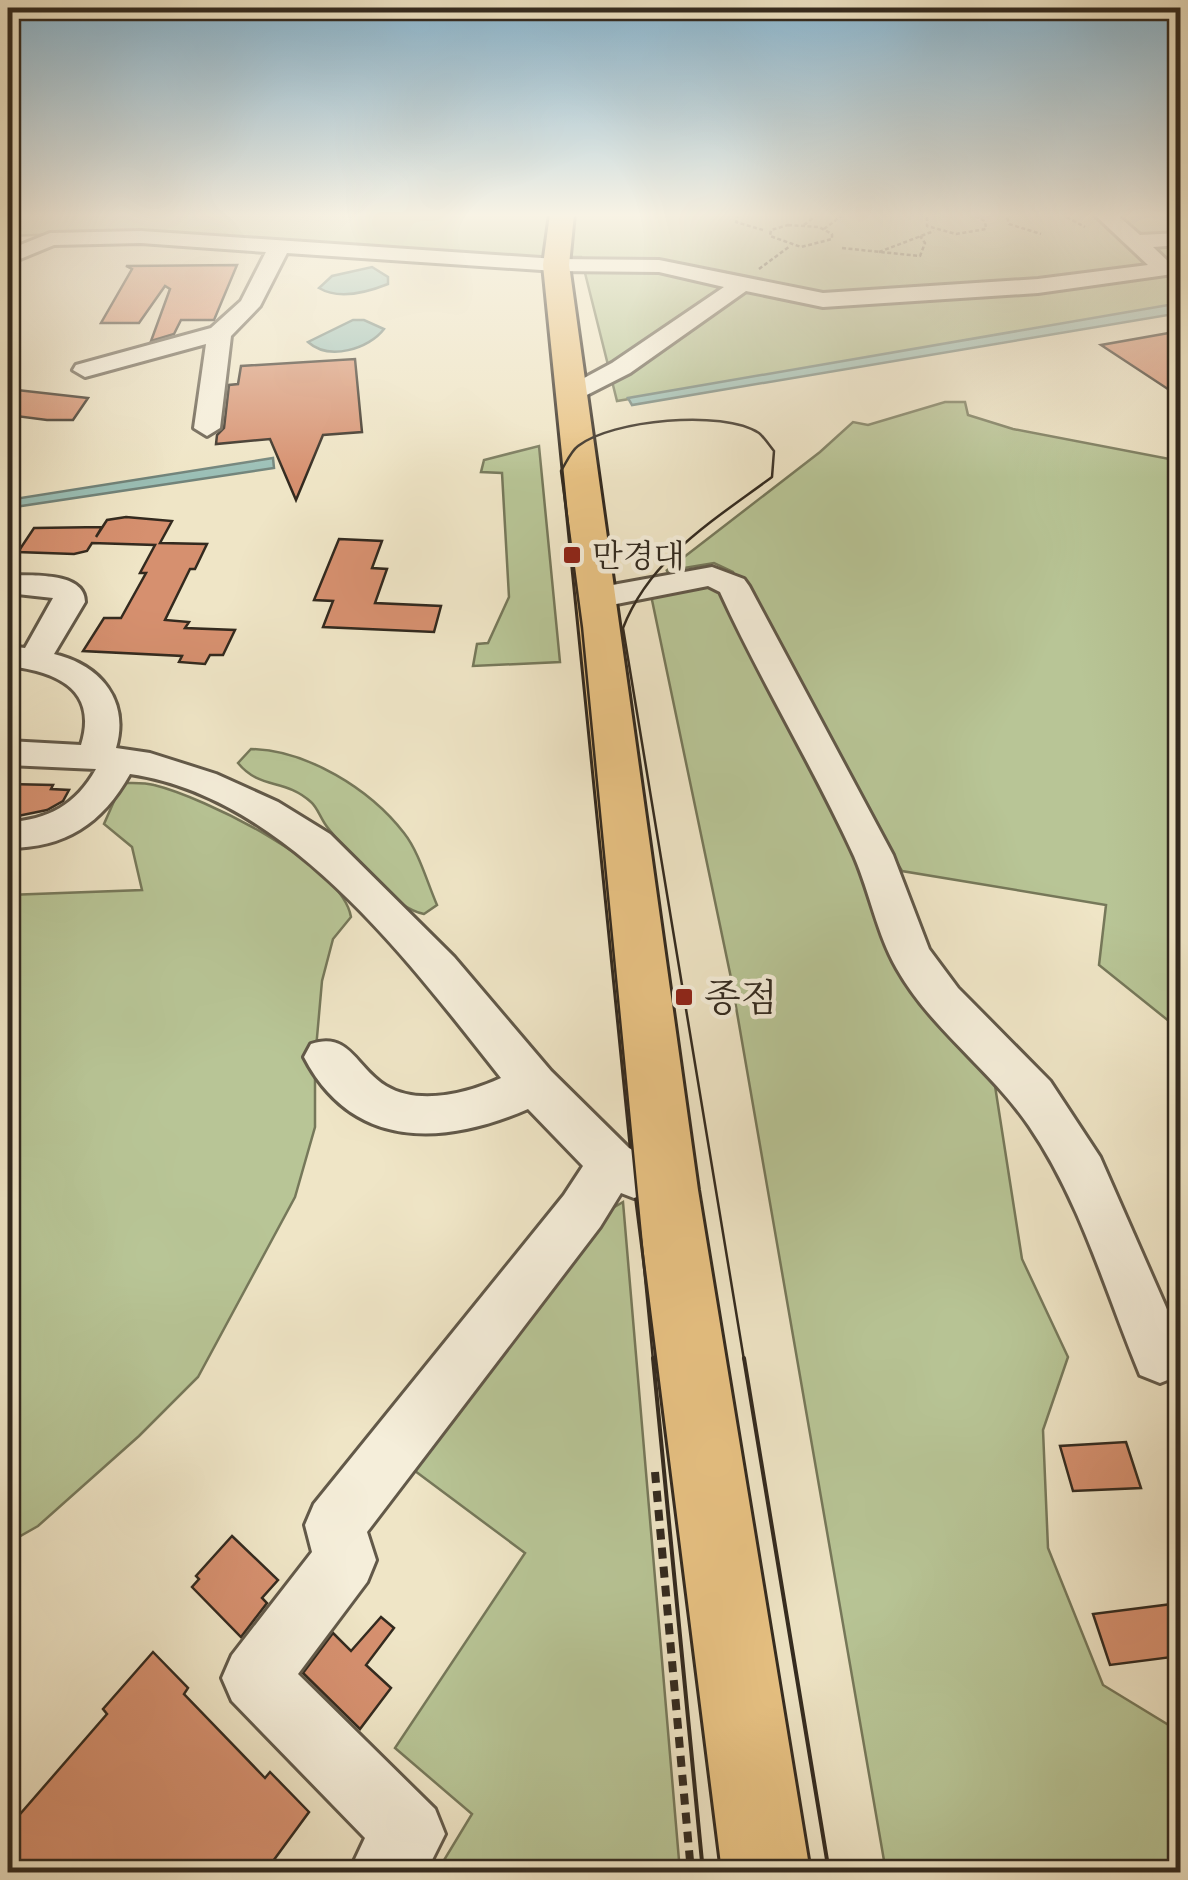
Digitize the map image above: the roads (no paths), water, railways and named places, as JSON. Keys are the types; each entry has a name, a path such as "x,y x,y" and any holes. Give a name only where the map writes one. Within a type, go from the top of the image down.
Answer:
{"main road":[{"path":"560,302 596,598 639,1177 766,1872"}],"street":[{"path":"85,370 219,333 234,324 252,302"},
{"path":"571,395 620,368 716,302"},
{"path":"207,428 219,333"},
{"path":"596,598 712,576 733,586 882,872 900,934 915,964 937,992 1005,1059 1048,1115 1095,1196 1160,1356"},
{"path":"8,584 52,586 70,593 69,602 21,657 82,674 96,692 107,758 107,786 80,815 55,832 8,835"},
{"path":"8,753 107,758 150,765 203,783 264,811 316,844 439,968 534,1084 639,1177 582,1211 336,1524 344,1560 256,1678 410,1834 385,1872"},
{"path":"353,1068 402,1114 431,1118 458,1114 534,1084"}],"water":[{"path":"1180,303 1180,313 632,405 628,398"},
{"path":"353,320 364,320 384,329 359,347 337,352 308,342"},
{"path":"273,458 274,468 8,508 8,500"}],"tram line":[{"path":"653,1360 582,628 561,471 575,448 594,437 640,424 695,420 720,421 759,433 774,451 772,477 706,525 667,561 635,603 623,628 744,1360"},
{"path":"653,1358 703,1872"},
{"path":"744,1358 829,1872"}],"place":[{"name":"만경대","path":"572,555"},
{"name":"종점","path":"684,997"}]}
